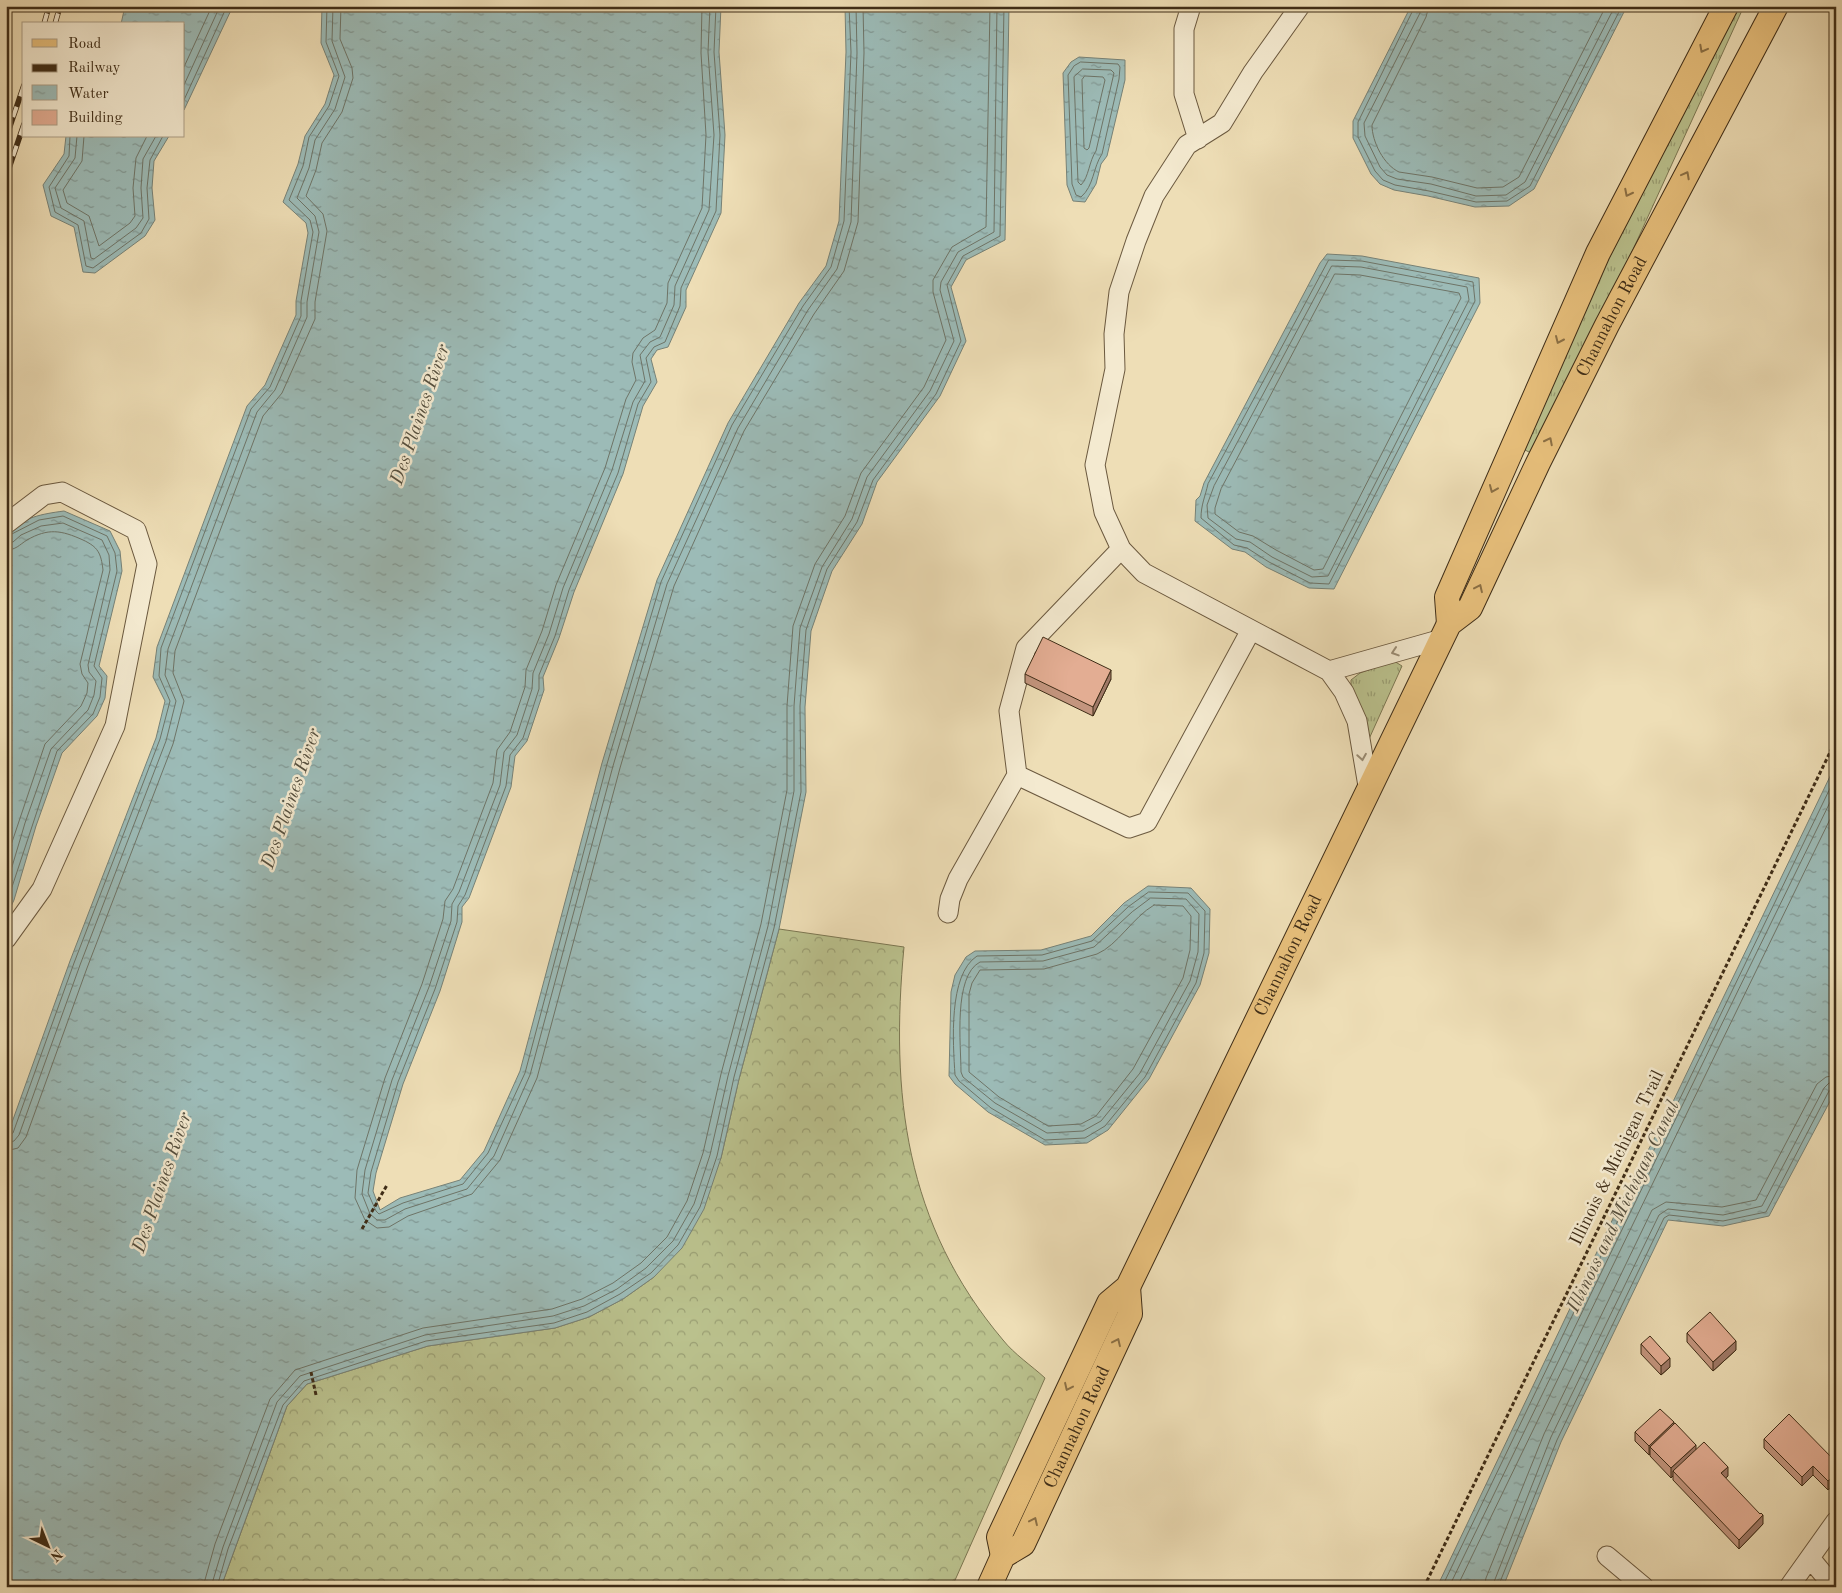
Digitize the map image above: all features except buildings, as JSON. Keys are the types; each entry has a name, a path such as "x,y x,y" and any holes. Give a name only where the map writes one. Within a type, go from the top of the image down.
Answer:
{"main road":[{"name":"Channahon Road","path":"1445,632 1447,597 1598,253 1726,6"},
{"path":"1772,13 1791,6"},
{"name":"Channahon Road","path":"989,1587 1003,1556 1000,1537 1109,1303 1128,1287 1445,632 1470,608 1607,325 1772,13"}],"street":[{"path":"1191,6 1184,29 1184,94 1198,139"},
{"path":"1300,6 1253,72 1222,123 1187,145 1154,196 1119,292 1114,334 1115,369 1096,465 1104,512 1121,549 1144,573 1329,671 1344,692 1357,721 1369,792"},
{"path":"6,524 44,495 62,492 136,530 147,564 115,726 42,889 6,939"},
{"path":"948,913 950,899 958,879 1017,775 1009,711 1026,648 1121,549"},
{"path":"1017,775 1129,828 1147,822 1251,630"},
{"path":"1329,671 1445,632"},
{"path":"1789,1587 1836,1521"},
{"path":"1607,1556 1644,1587"},
{"path":"1810,1558 1835,1586"}],"path":[{"name":"Illinois & Michigan Trail","path":"1424,1587 1836,740"},
{"path":"362,1229 387,1185"},
{"path":"311,1372 316,1395"}],"green space":[{"path":"1739,6 1744,6 1625,267 1531,453 1523,449 1605,266"},
{"path":"1394,661 1402,666 1369,739 1351,688 1351,680 1360,673"},
{"path":"779,929 904,947 900,1001 900,1054 903,1105 911,1155 925,1203 944,1250 970,1296 1007,1345 1045,1378 952,1587 221,1587 287,1406 307,1384 428,1346 555,1328 589,1317 623,1299 654,1277 721,1158 739,1079"}],"water":[{"path":"125,6 233,6 185,108 185,22 121,22"},
{"name":"Des Plaines River","path":"322,6 721,6 719,52 725,135 721,213 686,290 686,307 668,347 657,350 651,359 657,382 643,406 623,474 574,592 559,638 543,677 544,690 527,741 515,756 511,787 469,898 462,907 462,922 440,991 403,1084 376,1173 373,1191 380,1210 400,1198 460,1180 484,1151 520,1071 602,763 657,580 728,423 799,303 826,266 839,221 846,52 845,6 1009,6 1005,240 966,260 951,287 966,341 940,396 877,482 862,524 832,571 811,631 805,707 806,792 779,929 739,1079 721,1158 704,1209 682,1248 654,1277 623,1299 589,1317 555,1328 428,1346 307,1384 287,1406 221,1587 6,1587 6,1139 70,961 156,738 165,701 153,677 157,647 247,406 265,385 296,315 296,301 308,233 306,223 283,202 298,164 305,136 325,104 334,75 321,43"},
{"path":"1411,6 1627,6 1534,189 1509,206 1475,207 1394,190 1380,184 1371,174 1353,138 1353,121"},
{"path":"1079,57 1125,60 1125,80 1107,156 1101,164 1096,184 1085,202 1073,201 1067,185 1063,73 1071,62"},
{"path":"66,138 168,138 154,161 152,188 155,220 145,236 95,273 83,272 74,227 51,216 43,185 64,154"},
{"path":"1327,254 1362,256 1479,278 1480,303 1334,589 1309,588 1266,567 1245,552 1232,549 1195,521 1196,500 1200,496 1204,483 1320,263"},
{"path":"64,511 110,531 120,551 122,571 99,666 107,676 105,698 97,716 62,753 36,826 14,900 6,917 6,534 26,520 40,515"},
{"name":"Illinois and Michigan Canal","path":"1836,764 1836,1090 1769,1216 1723,1226 1668,1220 1561,1442 1503,1587 1437,1587 1617,1210 1668,1112"},
{"path":"1148,886 1191,888 1210,909 1209,953 1200,985 1149,1079 1108,1130 1087,1143 1045,1145 988,1112 955,1084 949,1076 951,992 955,975 966,957 975,951 1041,950 1091,936 1124,903"}],"railway":[{"path":"45,22 49,6"},
{"path":"56,22 60,6"},
{"path":"6,138 22,91"},
{"path":"6,177 22,130"}]}
